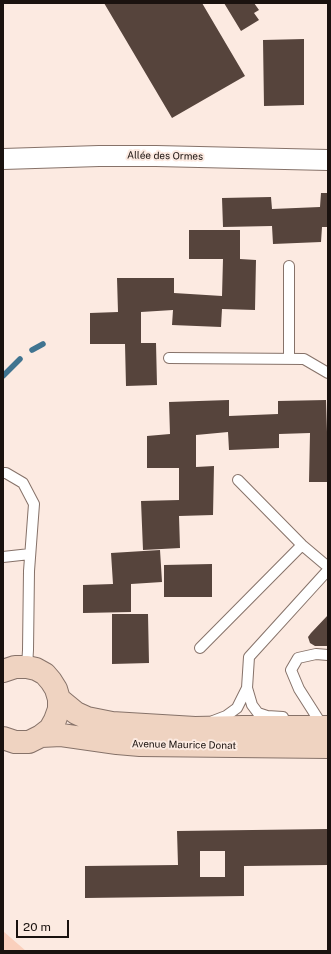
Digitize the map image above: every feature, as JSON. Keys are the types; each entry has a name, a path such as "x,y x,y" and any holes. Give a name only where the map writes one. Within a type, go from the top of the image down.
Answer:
{"main road":[{"path":"3,671 14,667 27,667 45,674 56,689 59,698 59,709 56,720 50,729 41,736 29,742 16,742 3,738"},
{"name":"Avenue Maurice Donat","path":"59,698 76,713 87,718 112,723 195,728 325,724"},
{"name":"Avenue Maurice Donat","path":"41,736 62,735 140,745 328,747"}],"street":[{"name":"Allée des Ormes","path":"3,159 156,156 328,160"}],"lane":[{"path":"289,266 289,359"},
{"path":"169,358 304,359 328,373"},
{"path":"3,473 6,473 23,483 34,504 29,571 27,667"},
{"path":"238,480 302,545 328,569 249,656 247,688 252,705 258,712 267,716 325,724"},
{"path":"200,648 302,545"},
{"path":"3,557 30,554"},
{"path":"325,724 299,689 291,670 298,658 316,654 328,655"},
{"path":"195,728 226,716 237,708 247,688"}],"shaded area":[{"path":"3,931 26,951 3,951"}],"building":[{"path":"104,3 202,3 245,76 172,118"},
{"path":"224,3 254,3 259,10 254,13 259,20 241,31"},
{"path":"304,39 304,105 264,106 263,40"},
{"path":"321,193 328,193 328,227 322,227 321,242 273,244 272,226 223,227 222,198 271,197 272,209 320,207"},
{"path":"189,230 240,230 240,259 256,260 255,310 222,309 221,327 172,325 173,310 141,312 141,343 156,343 157,385 126,386 125,344 90,344 90,313 118,312 117,278 174,278 174,293 222,296 223,259 189,259"},
{"path":"229,400 229,416 278,414 278,401 326,400 328,432 328,482 309,482 310,433 279,434 279,448 229,450 228,432 196,435 196,467 214,466 213,515 179,516 180,548 143,550 141,501 179,500 179,468 147,468 147,436 170,434 169,402"},
{"path":"160,550 162,582 131,584 131,612 83,613 83,585 113,584 111,553"},
{"path":"212,564 212,597 164,597 164,565"},
{"path":"112,614 148,614 149,663 112,664"},
{"path":"328,615 328,646 315,646 310,643 308,637"},
{"path":"328,829 328,865 244,866 244,896 85,898 85,866 178,865 177,831","holes":["200,851 225,851 225,877 200,877"]}],"waterway":[{"path":"32,350 43,344"},
{"path":"3,376 20,359"}]}
